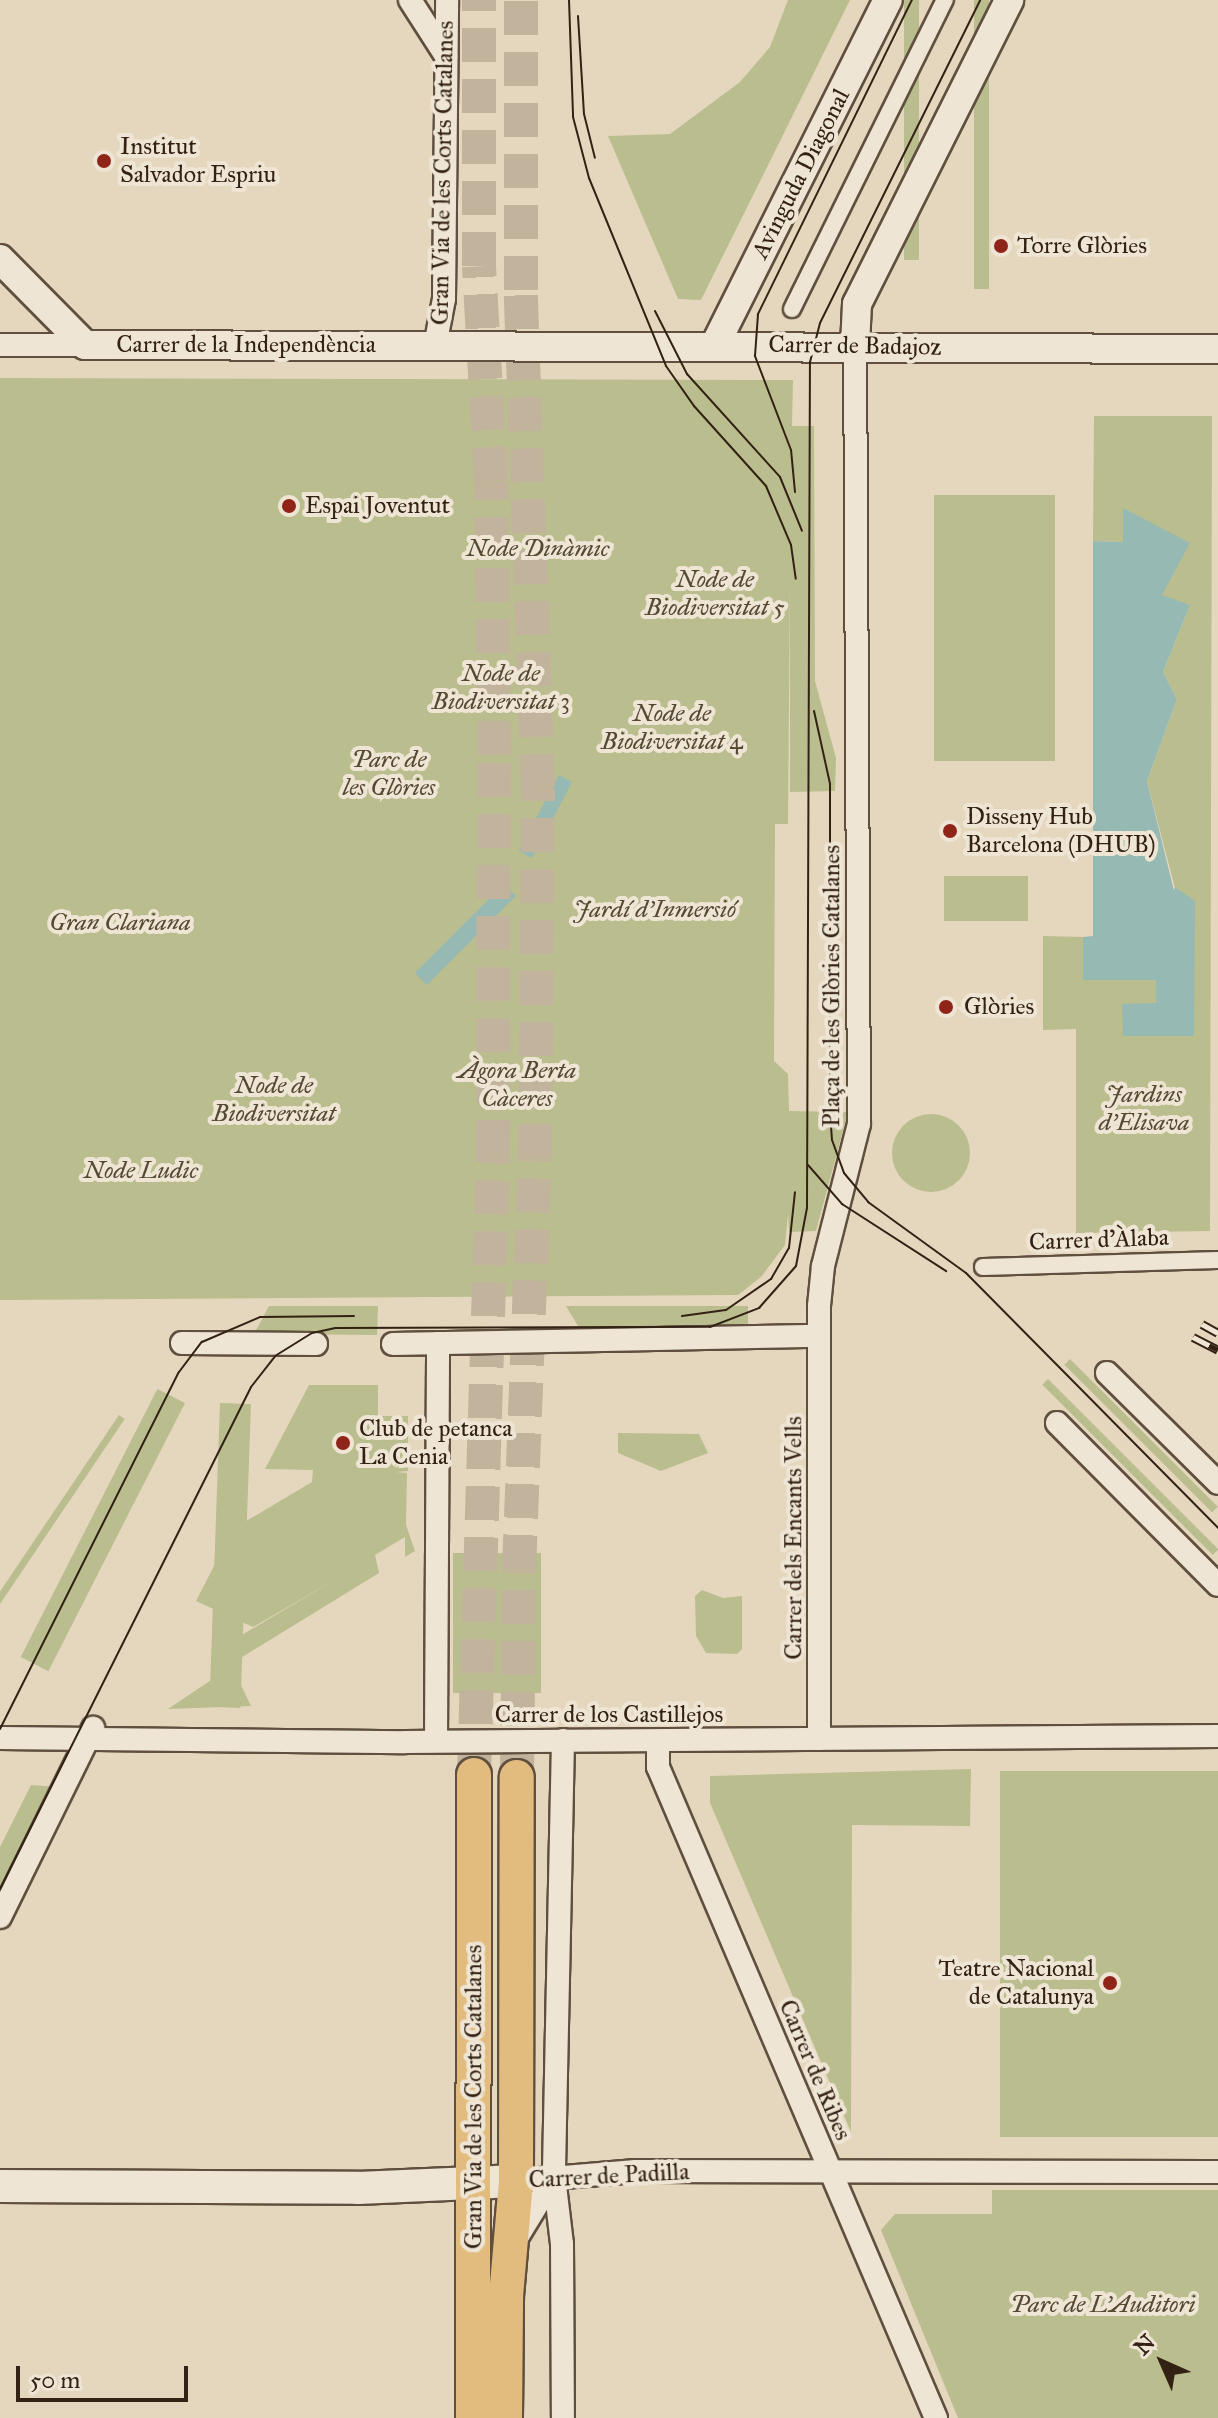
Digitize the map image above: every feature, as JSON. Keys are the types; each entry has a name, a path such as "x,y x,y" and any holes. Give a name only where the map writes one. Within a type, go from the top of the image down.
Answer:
{"main road":[{"name":"Gran Via de les Corts Catalanes","path":"473,2418 474,1775"},
{"name":"Gran Via de les Corts Catalanes","path":"505,2418 516,2181 517,1777"},
{"name":"Carrer de Padilla","path":"0,2186 358,2188 516,2181"}],"street":[{"path":"410,0 446,56"},
{"name":"Gran Via de les Corts Catalanes","path":"435,346 443,323 445,290 447,0"},
{"name":"Avinguda Diagonal","path":"714,347 888,0"},
{"path":"792,309 945,0"},
{"path":"855,346 857,304 1009,0"},
{"path":"0,259 85,345"},
{"name":"Carrer de la Independència","path":"0,345 491,346"},
{"name":"Carrer de Badajoz","path":"491,346 1218,349"},
{"name":"Plaça de les Glòries Catalanes","path":"819,1336 823,1266 859,1124 855,346"},
{"name":"Carrer d'Àlaba","path":"983,1267 1218,1260"},
{"path":"393,1344 819,1336"},
{"name":"Carrer dels Encants Vells","path":"819,1336 819,1739"},
{"path":"192,1342 316,1344"},
{"path":"436,1740 438,1343"},
{"path":"1107,1373 1218,1483"},
{"path":"1057,1423 1218,1585"},
{"path":"0,1917 91,1732"},
{"name":"Carrer de los Castillejos","path":"0,1738 91,1732 436,1740 658,1741 1218,1736"},
{"name":"Gran Via de les Corts Catalanes","path":"512,2247 554,2177 563,1740"},
{"name":"Carrer de Ribes","path":"658,1741 658,1767 936,2418"},
{"name":"Carrer de Padilla","path":"516,2181 636,2171 1218,2172"},
{"path":"554,2177 562,2244 563,2418"}],"green space":[{"path":"788,0 850,0 701,300 678,299 608,136 670,134 740,82 770,47"},
{"path":"904,0 919,0 919,260 904,260"},
{"path":"974,0 989,0 989,289 974,289"},
{"name":"Parc de les Glòries","path":"0,378 793,380 792,426 814,426 815,681 836,758 835,791 790,792 790,582 788,824 775,824 774,1061 788,1074 789,1111 848,1112 816,1231 789,1232 788,1214 785,1245 761,1277 738,1295 0,1300"},
{"name":"Jardins d'Elisava","path":"1094,416 1212,416 1210,1231 1076,1233 1076,1029 1043,1030 1043,936 1083,937 1084,980 1156,980 1156,1004 1193,1036 1176,892 1147,781 1177,699 1163,672 1190,605 1161,597 1123,509 1123,542 1093,541"},
{"path":"934,495 1055,495 1055,761 934,761"},
{"path":"944,876 1028,876 1028,921 944,921"},
{"path":"931,1114 946,1117 958,1126 967,1138 970,1153 967,1168 958,1180 946,1189 931,1192 916,1189 904,1180 895,1168 892,1153 895,1138 904,1126 916,1117"},
{"path":"269,1306 378,1306 377,1335 254,1334"},
{"path":"566,1306 748,1306 748,1324 735,1329 584,1336"},
{"path":"1070,1359 1218,1507 1212,1512 1064,1365"},
{"path":"1048,1379 1218,1549 1213,1555 1042,1385"},
{"path":"309,1385 378,1385 378,1416 408,1416 408,1471 396,1472 407,1473 406,1525 415,1551 405,1557 405,1537 375,1555 379,1573 234,1662 225,1645 336,1579 253,1627 196,1601 233,1529 312,1482 313,1470 265,1469"},
{"path":"157,1389 185,1403 48,1671 21,1657"},
{"path":"220,1403 251,1404 240,1708 209,1707"},
{"path":"119,1415 125,1419 0,1604 0,1591"},
{"path":"618,1433 699,1434 708,1453 661,1471 618,1453"},
{"path":"453,1553 541,1553 541,1693 453,1693"},
{"path":"702,1590 723,1598 742,1596 742,1649 737,1654 706,1653 696,1636 695,1596"},
{"path":"232,1666 251,1706 168,1709"},
{"path":"971,1769 970,1826 852,1825 851,2132 710,1803 710,1776"},
{"path":"1000,1771 1218,1771 1218,2137 1000,2137"},
{"path":"31,1785 59,1787 0,1904 0,1847"},
{"name":"Parc de L'Auditori","path":"992,2190 1218,2190 1218,2418 958,2418 881,2230 895,2214 992,2214"}],"water":[{"path":"1123,508 1190,543 1162,595 1190,605 1163,672 1177,699 1147,781 1174,891 1175,887 1195,901 1194,1036 1123,1036 1122,1004 1156,1003 1156,980 1083,980 1083,937 1093,936 1093,541 1123,542"},
{"path":"559,775 572,782 532,858 519,851"},
{"path":"504,884 516,896 427,985 415,973"}],"tunnel":[{"path":"474,1775 493,1154 491,481 479,266 479,0"},
{"path":"517,1777 519,1569 535,1158 538,788 521,290 521,0"}],"tram line":[{"path":"569,0 573,117 589,178 666,366 694,406 766,486 791,545 796,579"},
{"path":"795,492 791,450 755,356 758,314 912,0"},
{"path":"0,1889 251,1387 275,1356 312,1333 335,1328 710,1327 759,1308 796,1266 807,1208 810,362 820,323 980,0"},
{"path":"578,16 584,114 595,158"},
{"path":"655,311 687,374 780,477 802,531"},
{"path":"814,711 830,784 830,1112 832,1140 844,1173 868,1202 966,1273 1218,1528"},
{"path":"808,1165 842,1204 946,1271"},
{"path":"682,1316 726,1310 771,1279 789,1248 795,1192"},
{"path":"0,1729 179,1372 202,1342 260,1317 354,1316"}],"railway":[{"path":"1202,1324 1218,1333"},
{"path":"1193,1337 1218,1350"}],"place":[{"name":"Institut Salvador Espriu","path":"104,161"},
{"name":"Torre Glòries","path":"1001,246"},
{"name":"Espai Joventut","path":"289,506"},
{"name":"Disseny Hub Barcelona (DHUB)","path":"950,831"},
{"name":"Glòries","path":"946,1007"},
{"name":"Club de petanca La Cenia","path":"343,1443"},
{"name":"Teatre Nacional de Catalunya","path":"1110,1983"}],"park label":[{"name":"Node Dinàmic","path":"538,549"},
{"name":"Node de Biodiversitat 5","path":"715,594"},
{"name":"Node de Biodiversitat 3","path":"501,688"},
{"name":"Node de Biodiversitat 4","path":"672,728"},
{"name":"Jardí d'Inmersió","path":"655,910"},
{"name":"Gran Clariana","path":"120,923"},
{"name":"Àgora Berta Càceres","path":"517,1085"},
{"name":"Node de Biodiversitat","path":"274,1100"},
{"name":"Node Ludic","path":"141,1171"}]}
